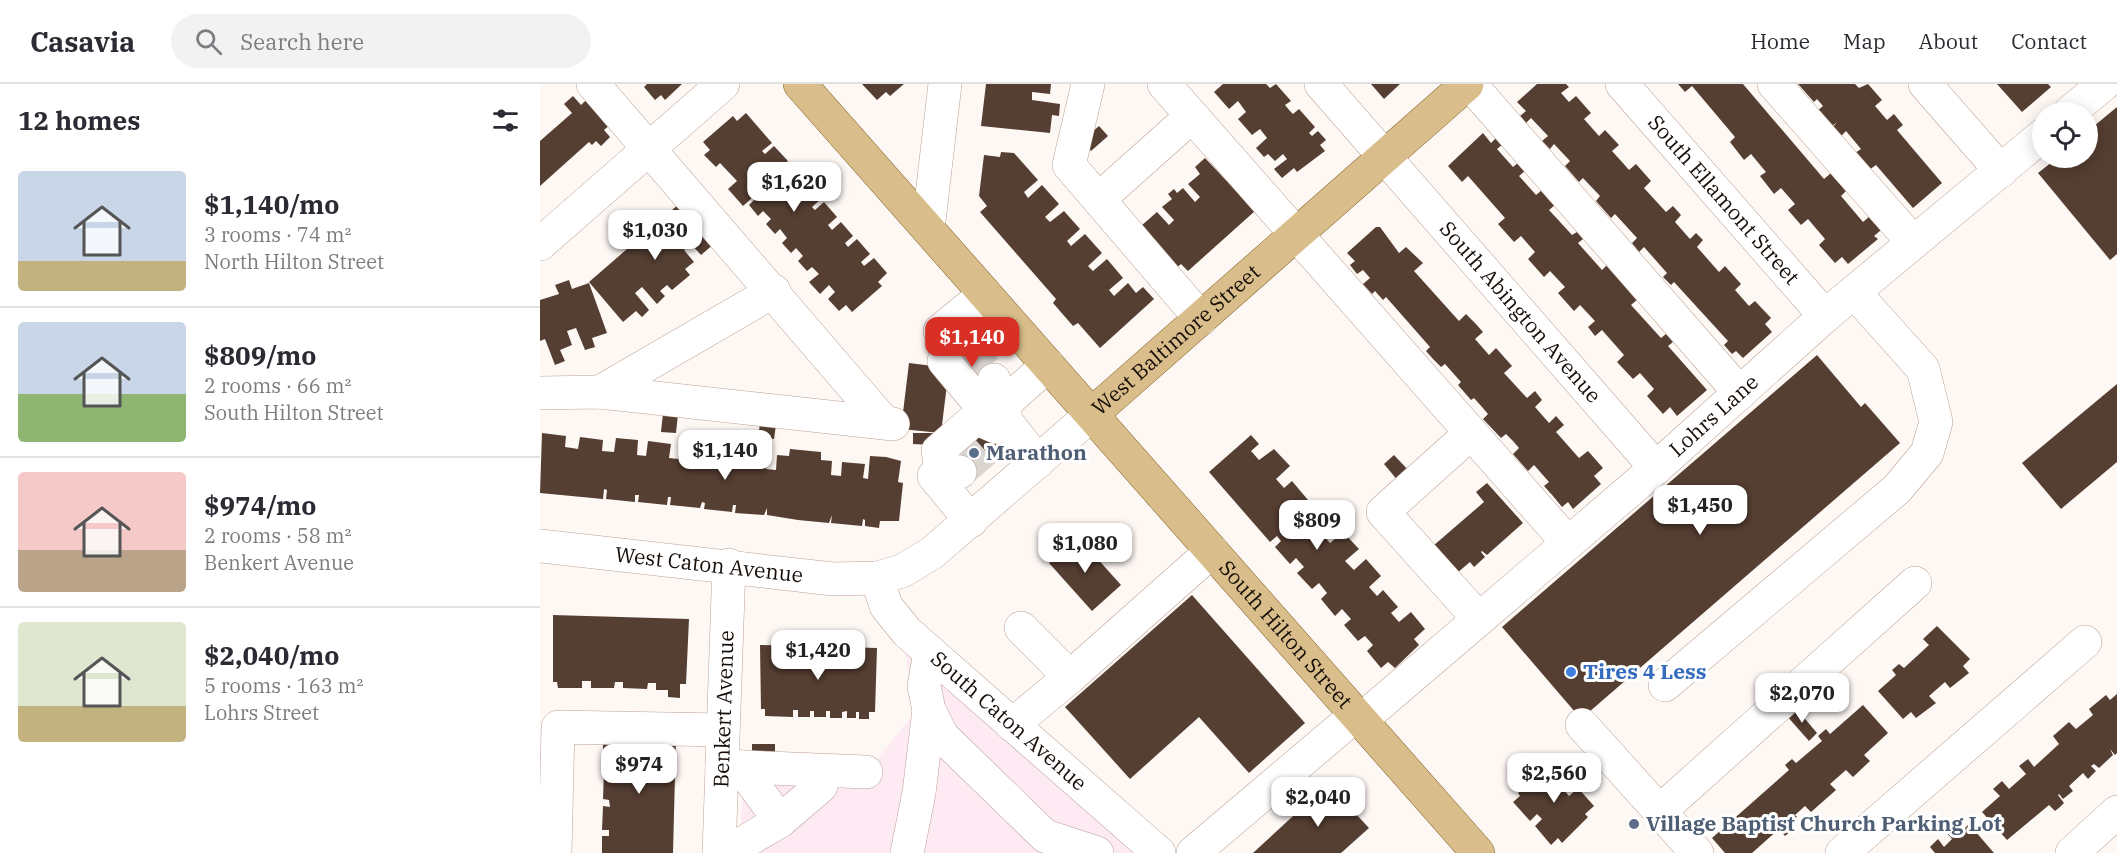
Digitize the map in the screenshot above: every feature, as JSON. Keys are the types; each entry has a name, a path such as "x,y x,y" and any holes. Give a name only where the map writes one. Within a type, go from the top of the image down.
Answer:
{"main road":[{"name":"South Hilton Street","path":"800,84 1478,853"},
{"name":"West Baltimore Street","path":"1092,414 1469,84"}],"street":[{"path":"540,393 600,392 890,423 593,84"},
{"path":"540,244 723,84"},
{"path":"928,229 945,84"},
{"path":"1088,84 1069,165 1200,319"},
{"path":"1164,84 1568,543"},
{"name":"South Abington Avenue","path":"1321,84 1656,468"},
{"path":"1469,84 1740,393"},
{"name":"South Ellamont Street","path":"1622,84 1825,316"},
{"path":"1774,84 1913,242"},
{"path":"1925,84 2001,171"},
{"path":"1099,199 1192,116"},
{"name":"Lohrs Lane","path":"1193,853 1479,619 1656,468 1825,316 2032,144"},
{"path":"600,392 774,291"},
{"path":"1665,686 1897,489 1927,453 1936,423 1923,369 1854,292"},
{"path":"985,294 946,334 944,361 1038,462"},
{"path":"971,521 934,476 951,471 938,451 1048,365"},
{"name":"West Baltimore Street","path":"877,578 902,571 933,553 1092,414"},
{"path":"1471,433 1383,512 1479,619"},
{"name":"West Caton Avenue","path":"540,546 729,565 832,579 877,578"},
{"path":"1012,724 1070,677 1212,551"},
{"name":"Benkert Avenue","path":"719,853 731,767 723,730 729,565"},
{"name":"South Caton Avenue","path":"877,578 886,606 907,632 1159,853"},
{"path":"1660,811 1915,583"},
{"path":"1021,628 1070,677"},
{"path":"1842,853 2085,642"},
{"path":"930,652 924,686 929,710 942,736 1045,836 1097,853"},
{"path":"907,853 919,793 929,710"},
{"path":"1582,725 1697,853"},
{"path":"555,853 558,727 723,730"},
{"path":"731,767 866,771"},
{"path":"731,767 780,821"},
{"path":"726,853 780,821 821,786"},
{"path":"1001,794 1035,853"},
{"path":"2072,853 2117,813"}],"shaded area":[{"path":"905,651 1137,853 740,853 744,754 875,762 911,717 913,699"}],"building":[{"path":"647,84 682,84 665,100 661,95 655,100 644,87"},
{"path":"862,84 904,84 890,96 886,92 877,100"},
{"path":"986,84 1051,84 1050,94 1032,92 1032,100 1060,104 1059,116 1052,115 1050,133 981,126"},
{"path":"1223,84 1266,84 1270,88 1276,84 1291,101 1285,105 1290,111 1293,114 1299,109 1315,127 1309,133 1312,136 1318,131 1326,140 1320,145 1325,151 1297,172 1294,168 1282,178 1274,169 1287,159 1283,154 1275,161 1268,154 1264,157 1256,148 1267,138 1260,129 1252,135 1238,119 1246,112 1238,101 1229,109 1214,92"},
{"path":"1371,84 1400,84 1384,99"},
{"path":"1537,84 1566,84 1569,87 1561,93 1569,102 1576,96 1591,113 1584,119 1599,136 1605,130 1619,145 1612,151 1629,170 1636,164 1651,181 1644,188 1666,212 1673,206 1681,215 1675,222 1690,239 1696,233 1703,240 1697,247 1719,272 1725,266 1741,284 1735,290 1749,306 1755,301 1771,318 1765,324 1772,332 1743,358 1736,351 1732,354 1724,345 1728,341 1674,282 1671,285 1663,277 1667,273 1644,247 1639,252 1632,243 1637,238 1615,214 1611,218 1596,201 1600,196 1583,178 1579,182 1565,166 1570,161 1554,144 1550,149 1542,141 1548,136 1531,118 1526,123 1520,116 1526,111 1517,102"},
{"path":"1678,84 1743,84 1824,179 1831,173 1846,191 1841,196 1863,222 1870,216 1881,230 1874,236 1878,239 1848,264 1842,257 1835,263 1819,245 1825,239 1808,219 1801,225 1788,210 1795,204 1781,188 1774,194 1760,176 1766,172 1751,154 1744,160 1730,142 1735,137 1692,86 1685,92"},
{"path":"1798,84 1855,84 1859,88 1868,84 1882,100 1875,106 1887,120 1894,114 1903,125 1897,130 1942,183 1913,208 1876,165 1869,170 1855,153 1861,149 1846,131 1840,137 1832,128 1837,122 1830,128 1816,112 1823,106 1817,99 1814,102"},
{"path":"1997,84 2048,84 2051,87 2032,102 2022,112"},
{"path":"595,92 618,118 604,130 610,137 601,146 596,141 592,145 589,142 540,186 540,141 572,113 564,104 573,96 581,105"},
{"path":"2117,107 2117,254 2110,260 2038,173 2044,168 2098,168 2098,123"},
{"path":"746,113 772,143 762,151 765,154 774,146 788,161 778,169 782,173 791,165 804,180 796,188 799,192 808,184 821,199 812,207 815,210 824,202 837,217 828,225 832,230 841,222 853,236 845,243 848,247 857,239 870,254 861,262 864,266 874,258 887,273 878,282 882,286 852,312 846,305 839,311 828,299 835,292 829,285 820,294 809,282 819,274 812,267 807,271 798,261 803,256 796,248 791,253 782,243 787,238 780,229 775,234 766,224 771,219 763,211 758,216 749,205 754,200 752,198 743,206 728,189 737,181 720,163 716,167 704,155 710,150 703,142 733,116 737,121"},
{"path":"1099,126 1108,136 1091,151 1082,141"},
{"path":"1483,133 1491,143 1497,137 1503,144 1497,149 1513,167 1519,162 1526,170 1519,176 1536,195 1542,190 1555,205 1549,210 1572,235 1577,232 1583,239 1578,243 1602,270 1607,265 1638,299 1631,305 1661,338 1666,334 1673,342 1668,346 1707,390 1677,416 1670,407 1663,414 1647,396 1654,389 1640,373 1633,379 1617,362 1624,355 1602,330 1595,336 1588,327 1595,321 1580,305 1574,311 1558,293 1565,287 1550,271 1544,277 1528,259 1535,252 1521,236 1514,242 1498,224 1505,218 1468,176 1462,182 1448,166"},
{"path":"1001,152 1014,153 1038,180 1024,192 1028,198 1042,185 1059,204 1045,217 1050,222 1064,211 1080,229 1067,241 1071,246 1085,234 1102,253 1088,266 1093,271 1107,259 1123,278 1109,290 1114,296 1128,283 1136,293 1143,287 1154,299 1100,348 1078,323 1073,326 1053,303 1056,299 980,212 987,206 979,196 984,155 1000,157"},
{"path":"1205,158 1255,211 1188,271 1181,264 1169,274 1133,233 1157,212 1169,225 1174,220 1162,207 1172,199 1168,194 1174,189 1177,193 1183,188 1195,202 1200,197 1188,184 1200,174 1195,167"},
{"path":"687,197 722,237 701,255 691,244 684,250 694,262 685,269 690,275 672,290 667,285 660,291 665,296 657,304 642,287 635,293 649,310 642,317 636,311 623,322 589,282"},
{"path":"1376,227 1380,227 1399,253 1406,247 1423,263 1414,271 1459,321 1466,314 1483,332 1475,339 1489,355 1496,348 1512,366 1504,373 1527,398 1535,391 1542,400 1535,407 1549,423 1556,416 1564,425 1556,432 1579,458 1588,451 1603,468 1594,476 1601,484 1573,509 1568,502 1562,507 1544,486 1549,482 1534,465 1528,471 1513,454 1519,448 1506,434 1501,438 1483,419 1488,414 1458,385 1461,382 1445,364 1441,367 1426,351 1430,347 1386,297 1383,300 1375,291 1372,294 1363,284 1370,278 1363,270 1357,274 1350,265 1355,261 1347,253"},
{"path":"569,280 572,289 589,283 607,333 592,338 595,347 585,350 576,328 567,331 572,345 560,350 565,361 555,365 545,339 540,341 540,300 559,294 555,285"},
{"name":"Marathon","path":"968,341 998,377 976,395 946,359"},
{"path":"1817,355 1861,407 1865,403 1900,443 1581,719 1502,627"},
{"path":"909,363 949,368 941,433 901,429"},
{"path":"2117,384 2117,462 2061,509 2022,463"},
{"path":"663,413 678,414 676,433 661,432"},
{"path":"761,417 777,418 774,439 758,437"},
{"name":"Marathon","path":"982,427 1001,448 966,479 947,458"},
{"path":"542,433 566,436 565,447 578,449 580,437 603,440 602,451 614,452 616,438 638,440 637,455 646,456 648,441 671,444 669,458 678,459 680,445 703,447 702,461 706,462 711,462 713,448 736,450 734,465 743,466 745,452 768,454 766,469 776,470 777,455 789,456 790,449 821,452 821,460 832,461 831,475 841,476 842,462 865,464 863,478 868,479 870,456 886,457 901,461 898,482 903,483 899,521 880,521 879,528 865,526 863,519 862,526 831,523 832,515 829,523 798,520 767,515 767,508 764,515 735,513 736,505 733,505 732,512 704,509 705,503 702,502 700,508 670,505 671,497 668,497 667,505 638,502 639,495 635,495 635,502 606,499 607,490 604,489 603,499 540,493"},
{"path":"913,433 933,433 933,445 913,444"},
{"path":"1251,435 1259,444 1251,451 1259,460 1274,449 1290,466 1276,479 1284,488 1292,481 1308,500 1300,507 1307,517 1321,506 1329,515 1322,521 1330,529 1323,535 1330,543 1343,532 1359,549 1345,561 1354,570 1366,559 1381,576 1369,587 1377,596 1383,590 1398,607 1391,613 1399,622 1411,612 1425,629 1414,639 1419,645 1395,668 1388,662 1381,668 1367,651 1373,645 1365,636 1358,641 1344,625 1351,619 1342,609 1335,616 1321,599 1327,593 1319,583 1312,589 1297,573 1304,567 1296,558 1290,564 1275,547 1281,541 1277,536 1270,542 1209,472"},
{"path":"1394,455 1410,472 1399,482 1384,464"},
{"path":"1487,483 1523,523 1487,555 1482,551 1485,557 1474,567 1470,562 1457,573 1433,546 1484,502 1476,492"},
{"path":"1078,537 1121,585 1092,611 1049,563"},
{"path":"1192,595 1305,723 1249,773 1199,717 1130,779 1065,707"},
{"path":"553,615 689,619 686,684 680,684 680,698 668,697 668,690 656,690 656,683 648,683 647,689 623,688 623,682 615,682 614,688 591,688 591,681 582,681 582,688 558,688 557,682 553,682"},
{"path":"1937,626 1970,659 1963,666 1969,673 1950,688 1945,682 1929,696 1936,703 1916,718 1911,712 1903,719 1878,691 1896,675 1892,670 1899,664 1904,668 1929,645 1923,639"},
{"path":"760,645 877,648 875,712 869,712 869,719 859,719 859,712 856,712 856,718 847,718 847,711 842,712 842,718 830,718 830,711 826,711 826,717 814,717 814,711 810,711 810,717 798,717 798,710 793,710 793,717 765,716 765,709 761,709"},
{"path":"2117,694 2117,753 2115,755 2110,749 2113,755 2099,768 2094,764 2091,766 2096,771 2088,779 2083,773 2069,786 2073,791 2063,799 2058,795 2064,803 2060,807 2055,811 2049,805 2007,840 1982,812 2000,796 1993,789 2002,781 2009,789 2026,774 2019,766 2028,759 2034,767 2059,744 2053,736 2069,722 2076,729 2093,715 2089,709 2106,695 2110,700"},
{"path":"1863,705 1888,733 1864,755 1870,761 1853,777 1846,770 1830,784 1836,790 1811,812 1805,806 1795,815 1797,817 1790,824 1794,828 1785,836 1779,829 1752,853 1725,853 1712,838 1789,770 1785,765 1792,759 1796,763 1822,741 1818,736 1826,729 1830,734"},
{"path":"1795,707 1817,733 1809,741 1786,715"},
{"path":"676,737 673,853 602,853 602,836 609,836 609,830 602,830 603,806 610,807 609,800 603,799 604,769 610,770 610,765 603,765 603,739"},
{"path":"752,744 775,744 775,758 752,757"},
{"path":"1557,763 1565,772 1571,768 1578,776 1563,789 1569,796 1578,788 1594,806 1585,814 1588,817 1562,843 1558,838 1551,845 1535,826 1542,819 1537,814 1530,821 1513,802 1520,796 1518,793 1545,769 1547,772"},
{"path":"1328,784 1369,828 1341,853 1253,853"},
{"path":"1955,824 1961,832 1969,824 1994,853 1935,853 1930,847 1938,839 1944,847 1952,839 1946,832"}],"tunnel":[{"path":"964,344 994,380"},
{"path":"960,472 995,441"}],"place":[{"name":"Marathon","path":"974,453"},
{"name":"Tires 4 Less","path":"1571,672"},
{"name":"Village Baptist Church Parking Lot","path":"1634,824"}]}
